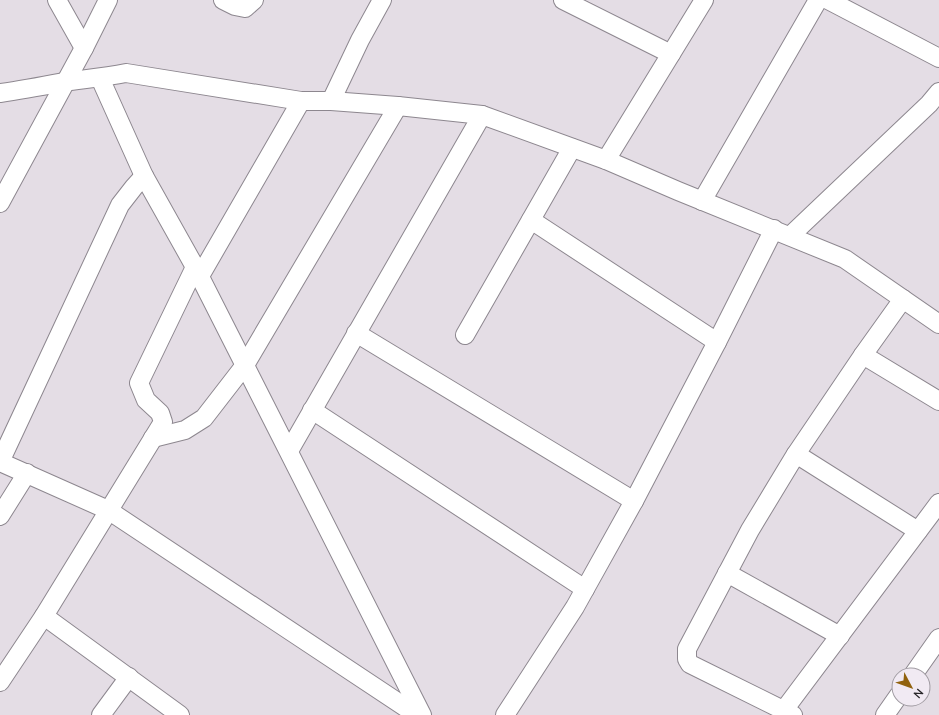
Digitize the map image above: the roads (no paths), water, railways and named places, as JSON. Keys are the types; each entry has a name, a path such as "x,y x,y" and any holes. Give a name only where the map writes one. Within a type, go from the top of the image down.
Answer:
{"street":[{"path":"57,0 84,48"},
{"path":"0,204 84,48 108,0"},
{"path":"223,0 235,6 245,8 254,0"},
{"path":"331,101 360,40 382,0"},
{"path":"563,0 671,54"},
{"path":"606,160 704,0"},
{"path":"702,201 818,0"},
{"path":"828,0 939,58"},
{"path":"0,93 29,90 65,82 126,73 301,101 331,101 398,106 482,115 606,160 845,259 939,324"},
{"path":"100,78 144,176 197,271 422,715"},
{"path":"0,682 44,616 163,422 160,413 146,400 139,383 197,271 301,101"},
{"path":"505,715 575,607 634,500 717,342 782,233 936,103"},
{"path":"153,438 185,430 204,418 245,365 398,106"},
{"path":"289,451 482,115"},
{"path":"465,335 572,148"},
{"path":"144,176 120,206 0,462 108,510 417,715"},
{"path":"531,220 717,342"},
{"path":"903,299 796,454 727,573 687,649 686,659 690,664 703,672 788,712 840,636 939,503"},
{"path":"356,333 634,500"},
{"path":"863,355 939,402"},
{"path":"312,410 585,589"},
{"path":"796,454 918,531"},
{"path":"0,516 27,473"},
{"path":"727,573 840,636"},
{"path":"44,616 180,715"},
{"path":"919,667 939,638"},
{"path":"101,715 128,677"},
{"path":"885,715 891,706"}]}
